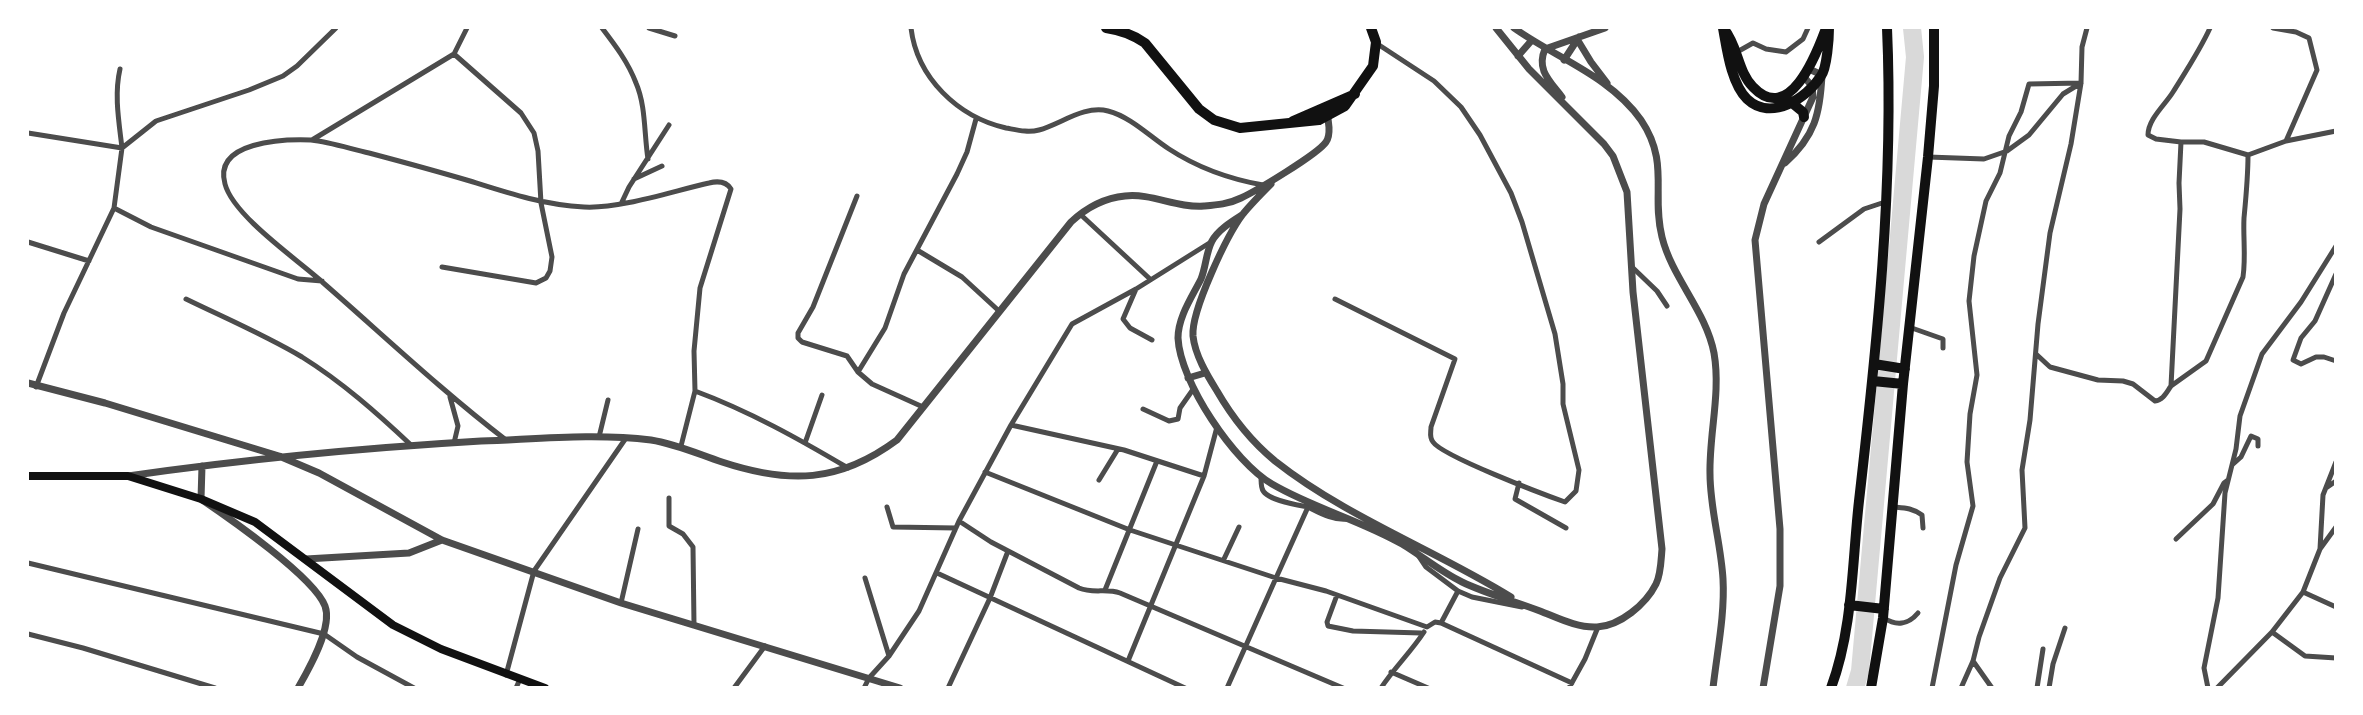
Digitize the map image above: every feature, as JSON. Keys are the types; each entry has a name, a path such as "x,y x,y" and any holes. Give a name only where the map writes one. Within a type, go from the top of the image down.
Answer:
{"highway":[{"path":"1106,28 1123,30 1145,43 1188,97 1214,120 1240,128 1291,122 1322,114 1356,93 1373,66 1376,42 1371,28"},
{"path":"1722,28 1732,39 1753,87 1764,95 1775,98 1784,96 1807,73 1828,28"},
{"path":"1722,28 1735,77 1748,99 1754,104 1770,109 1792,103 1822,75 1828,28"},
{"path":"1832,688 1838,669 1849,604 1878,365 1888,201 1889,72 1887,28"},
{"path":"1871,688 1883,613 1894,507 1898,384 1905,369 1928,158 1934,86 1934,28"},
{"path":"1792,103 1803,112 1804,117"},
{"path":"1878,365 1905,369"},
{"path":"1876,381 1898,384"},
{"path":"1849,604 1883,613"}],"main road":[{"path":"28,476 128,476 201,499 255,522 393,625 441,649 506,675 545,688"}],"street":[{"path":"28,133 122,148 156,121 249,90 283,76 297,66 336,28"},
{"path":"312,140 454,54 467,28"},
{"path":"602,28 623,56 637,84 645,126 648,159"},
{"path":"649,28 675,36"},
{"path":"911,28 922,64 938,88 950,102 976,119 1026,132 1040,130 1083,113 1107,111 1126,119 1168,148 1203,168 1225,176 1263,185"},
{"path":"1274,180 1242,216 1198,304 1193,324 1193,338 1205,373 1237,421 1275,460 1350,509 1420,551 1457,579 1571,624 1598,627 1623,619 1649,594 1657,583 1662,549 1652,476 1631,267 1628,192 1613,156 1604,144 1518,56 1496,28"},
{"path":"1514,28 1545,49 1610,87"},
{"path":"1545,49 1605,28"},
{"path":"1737,52 1753,43 1766,50 1786,52 1802,39 1808,28"},
{"path":"1961,688 1973,661 1979,637 2000,578 2025,528 2022,470 2030,420 2049,240 2071,144 2081,83 2082,47 2087,28"},
{"path":"2210,28 2203,43 2149,128 2148,135 2150,137 2181,142 2204,142 2248,155 2286,141 2336,131"},
{"path":"2273,28 2296,32 2309,38 2317,70 2286,141"},
{"path":"1564,60 1579,37"},
{"path":"1579,37 1590,62 1640,119 1653,141 1658,159 1659,220 1663,243 1705,326 1714,354 1715,373 1710,474 1723,590 1713,688"},
{"path":"1518,56 1532,40"},
{"path":"1334,299 1454,358 1431,427 1430,436 1433,443 1451,455 1541,494 1565,502 1576,491 1579,470 1563,404 1563,384 1555,334 1522,222 1511,193 1480,135 1460,107 1434,81 1376,42"},
{"path":"1545,49 1541,61 1542,70 1579,120"},
{"path":"442,266 536,283 546,278 550,271 552,257 541,203 538,151 534,133 520,113 454,54"},
{"path":"36,387 64,313 114,208 122,148 117,111 117,82 120,69"},
{"path":"1763,688 1780,586 1780,529 1754,240 1758,219 1813,97 1812,86 1807,73 1822,75 1822,94 1814,126 1802,148 1784,163"},
{"path":"1928,158 1984,159 2007,152 2029,135 2063,94 2081,83"},
{"path":"1932,688 1956,565 1973,506 1967,462 1970,414 1977,375 1969,301 1974,256 1986,201 2000,173 2007,152 2009,136 2021,112 2030,84 2081,83"},
{"path":"128,476 279,456 411,445 598,437 626,438 681,446 721,462 767,474 794,477 850,469 875,456 897,440 999,311 1080,214 1094,205 1125,196 1145,196 1178,204 1201,206 1221,204 1240,199 1274,180 1324,145 1329,135 1322,114"},
{"path":"858,372 885,328 898,287 957,174 976,119"},
{"path":"620,204 669,125"},
{"path":"506,440 450,397 322,281 255,226 234,203 224,184 225,167 232,155 248,145 312,140 419,166 541,203 587,208 620,204 719,181 731,189 700,288 694,351 695,391 681,446"},
{"path":"2171,386 2180,209 2181,142"},
{"path":"2036,354 2050,367 2098,380 2123,381 2133,384 2154,401 2160,400 2171,386 2206,361 2243,277 2246,262 2244,219 2248,191 2248,155"},
{"path":"634,179 662,166"},
{"path":"857,196 813,307 798,333 798,338 802,342 847,356 858,372 872,384 923,407"},
{"path":"1819,242 1864,209 1888,201"},
{"path":"114,208 151,227 298,279 322,281"},
{"path":"1080,214 1150,279"},
{"path":"864,688 869,678 889,656 919,611 959,521 985,472 1072,324 1136,289 1211,242 1230,222 1242,216"},
{"path":"28,242 89,261"},
{"path":"1211,242 1204,273 1185,311 1178,337 1181,356 1188,378 1217,427 1233,449 1261,476 1294,496 1351,519 1462,569 1522,604"},
{"path":"2208,688 2204,668 2218,598 2225,493 2232,466 2240,416 2262,354 2301,302 2335,247"},
{"path":"917,250 962,277 999,311"},
{"path":"1631,267 1657,292 1667,306"},
{"path":"2336,274 2315,321 2301,338 2293,360 2301,364 2324,357 2336,361"},
{"path":"1136,289 1123,319 1130,328 1152,340"},
{"path":"186,299 278,344 324,372 375,411 411,445"},
{"path":"1909,327 1943,339 1943,348"},
{"path":"1178,337 1193,338"},
{"path":"1188,378 1205,373"},
{"path":"28,383 36,387 105,403 279,456 319,473 442,540 621,603 765,645 835,669 900,688"},
{"path":"1143,409 1169,421 1178,419 1180,408 1194,388"},
{"path":"695,391 722,401 805,443 850,469"},
{"path":"805,443 822,396"},
{"path":"450,397 458,426 454,443"},
{"path":"598,437 608,400"},
{"path":"1011,425 1118,449 1204,476"},
{"path":"1128,660 1204,476 1217,427"},
{"path":"2232,466 2241,457 2252,436 2258,439 2258,446"},
{"path":"506,675 534,571 626,438"},
{"path":"1099,480 1118,449"},
{"path":"1106,590 1157,461"},
{"path":"2320,549 2325,488 2336,462"},
{"path":"202,466 201,499 264,545 307,582 325,606 324,634 298,688"},
{"path":"985,472 1130,530 1176,546 1224,559 1276,578 1337,595 1427,627"},
{"path":"1261,476 1262,489 1265,494 1282,502 1308,507 1342,520 1351,519"},
{"path":"2176,539 2208,509 2219,495 2224,483 2228,480"},
{"path":"2325,488 2336,481"},
{"path":"1519,483 1515,499 1566,528"},
{"path":"669,498 668,526 683,534 693,547 694,625"},
{"path":"887,507 892,527 956,528"},
{"path":"1227,688 1308,507"},
{"path":"1894,507 1911,508 1922,515 1923,528"},
{"path":"959,521 1008,551 1079,588 1090,592 1106,590 1120,593 1246,645 1343,688"},
{"path":"1224,559 1239,527"},
{"path":"2217,688 2272,632 2303,592 2320,549 2336,527"},
{"path":"621,603 638,529"},
{"path":"306,559 409,553 442,540"},
{"path":"948,688 990,598 1008,551"},
{"path":"1420,551 1426,567 1458,591 1478,599 1539,611"},
{"path":"28,563 324,634 357,657 414,688"},
{"path":"1457,579 1462,569"},
{"path":"937,573 1185,688"},
{"path":"1472,586 1476,576"},
{"path":"865,578 889,656"},
{"path":"1440,623 1458,591"},
{"path":"2303,592 2336,607"},
{"path":"1337,595 1327,622 1328,626 1353,630 1422,633"},
{"path":"1883,613 1891,623 1900,624 1914,618 1918,613"},
{"path":"1381,688 1391,672 1413,650 1427,627 1435,622 1571,685 1598,627"},
{"path":"2049,688 2053,664 2065,628"},
{"path":"2272,632 2305,656 2336,658"},
{"path":"28,634 83,648 216,688"},
{"path":"734,688 765,645"},
{"path":"2037,688 2043,649"},
{"path":"1973,661 1992,688"},
{"path":"1391,672 1428,688"},
{"path":"516,688 520,679"}],"waterway":[{"path":"1855,688 1860,671 1915,57 1912,28"}]}
